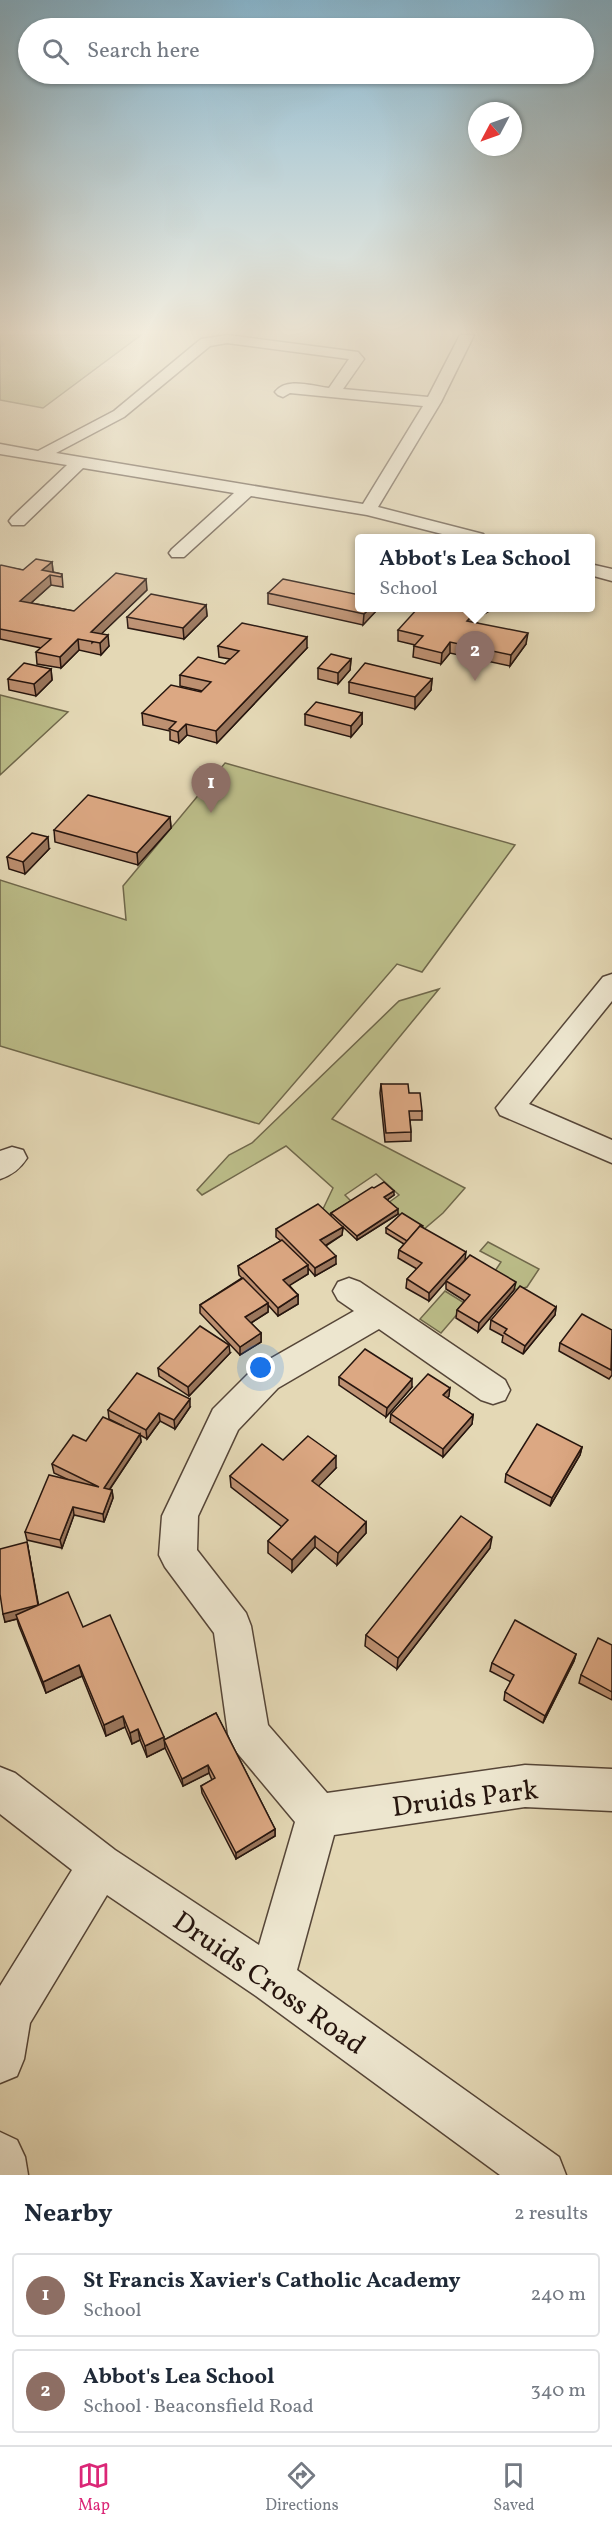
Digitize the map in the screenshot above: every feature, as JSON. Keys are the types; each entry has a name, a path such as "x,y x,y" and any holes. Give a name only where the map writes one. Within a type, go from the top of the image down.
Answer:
{"street":[{"path":"41,456 74,436"},
{"path":"368,510 412,436"},
{"path":"0,449 368,510 461,534"},
{"path":"18,521 80,462"},
{"path":"178,553 248,489"},
{"path":"595,570 612,575"},
{"path":"612,983 510,1108 612,1152"},
{"path":"349,1291 493,1390"},
{"path":"272,1980 318,1816 249,1734 232,1626 178,1556 180,1516 225,1420 266,1378 380,1312"},
{"name":"Druids Park","path":"318,1816 525,1786 612,1790"},
{"name":"Druids Cross Road","path":"0,1788 100,1865 272,1980 541,2175"},
{"path":"0,2059 8,2016 100,1865"},
{"path":"0,2157 3,2175"}],"green space":[{"path":"0,695 68,712 0,775"},
{"path":"225,763 515,845 422,972 397,964 259,1124 0,1046 0,880 126,920 123,886"},
{"path":"439,989 332,1119 465,1188 443,1213 423,1230 403,1218 388,1203 399,1195 376,1174 345,1195 351,1201 327,1216 322,1211 333,1188 286,1146 202,1195 197,1190 229,1155 252,1143 399,1001"},
{"path":"488,1242 539,1269 527,1287 517,1290 493,1274 501,1262 480,1251"},
{"path":"445,1291 466,1304 441,1333 420,1319"}],"building":[{"path":"36,559 52,562 42,570 62,574 61,577 50,575 20,601 74,611 116,573 146,579 91,632 108,635 100,643 78,639 60,657 36,652 51,639 0,629 0,566 23,570"},
{"path":"283,579 355,594 355,612 366,612 364,614 268,593"},
{"path":"151,594 206,605 183,628 127,617"},
{"path":"414,612 475,612 467,621 528,633 511,655 450,642 442,653 414,646 423,636 398,630"},
{"path":"242,623 307,637 216,731 186,724 178,732 169,729 176,722 142,713 171,685 201,692 211,682 180,675 198,657 225,664 239,651 218,646"},
{"path":"331,654 351,659 338,673 318,668"},
{"path":"24,663 51,669 34,684 8,679"},
{"path":"365,663 432,679 415,697 349,682"},
{"path":"316,702 362,713 351,726 305,714"},
{"path":"88,795 170,817 137,853 54,830"},
{"path":"32,833 48,837 23,862 7,857"},
{"path":"381,1084 408,1084 409,1093 420,1093 422,1111 409,1111 411,1132 386,1133"},
{"path":"384,1182 394,1191 384,1197 398,1209 357,1236 331,1213 372,1187"},
{"path":"318,1204 343,1227 320,1240 336,1256 315,1268 276,1229"},
{"path":"402,1213 423,1226 420,1226 407,1241 386,1228"},
{"path":"420,1226 466,1252 429,1293 407,1279 422,1263 399,1250"},
{"path":"282,1240 308,1265 283,1280 298,1295 278,1308 238,1266"},
{"path":"470,1255 516,1282 479,1323 457,1310 470,1295 446,1281"},
{"path":"243,1278 268,1303 245,1317 261,1333 240,1347 200,1305"},
{"path":"520,1286 556,1307 525,1346 504,1333 507,1329 491,1320"},
{"path":"582,1314 612,1330 611,1370 560,1343"},
{"path":"200,1326 229,1345 188,1387 158,1368"},
{"path":"365,1349 412,1379 387,1408 339,1377"},
{"path":"137,1373 190,1399 174,1420 159,1413 146,1430 108,1410"},
{"path":"428,1374 450,1388 443,1395 473,1415 443,1449 391,1414"},
{"path":"103,1417 140,1434 104,1488 112,1490 103,1514 73,1507 60,1540 25,1532 49,1475 99,1487 52,1464 73,1435 86,1441"},
{"path":"537,1424 582,1447 552,1498 506,1474"},
{"path":"308,1436 336,1456 312,1481 366,1522 338,1553 315,1536 292,1560 268,1541 288,1520 230,1476 262,1444 283,1460"},
{"path":"461,1516 492,1537 398,1658 366,1635"},
{"path":"27,1542 38,1605 3,1614 0,1594 0,1549"},
{"path":"68,1592 83,1627 110,1615 164,1737 145,1746 138,1729 130,1733 123,1716 104,1725 79,1665 43,1682 16,1615"},
{"path":"515,1620 576,1654 545,1716 505,1692 514,1675 492,1663"},
{"path":"598,1638 612,1645 612,1692 581,1675"},
{"path":"216,1713 275,1829 236,1853 201,1786 215,1778 208,1765 182,1779 164,1740"}],"place":[{"name":"Abbot's Lea School","path":"475,681"},
{"name":"St Francis Xavier's Catholic Academy","path":"211,813"}]}
